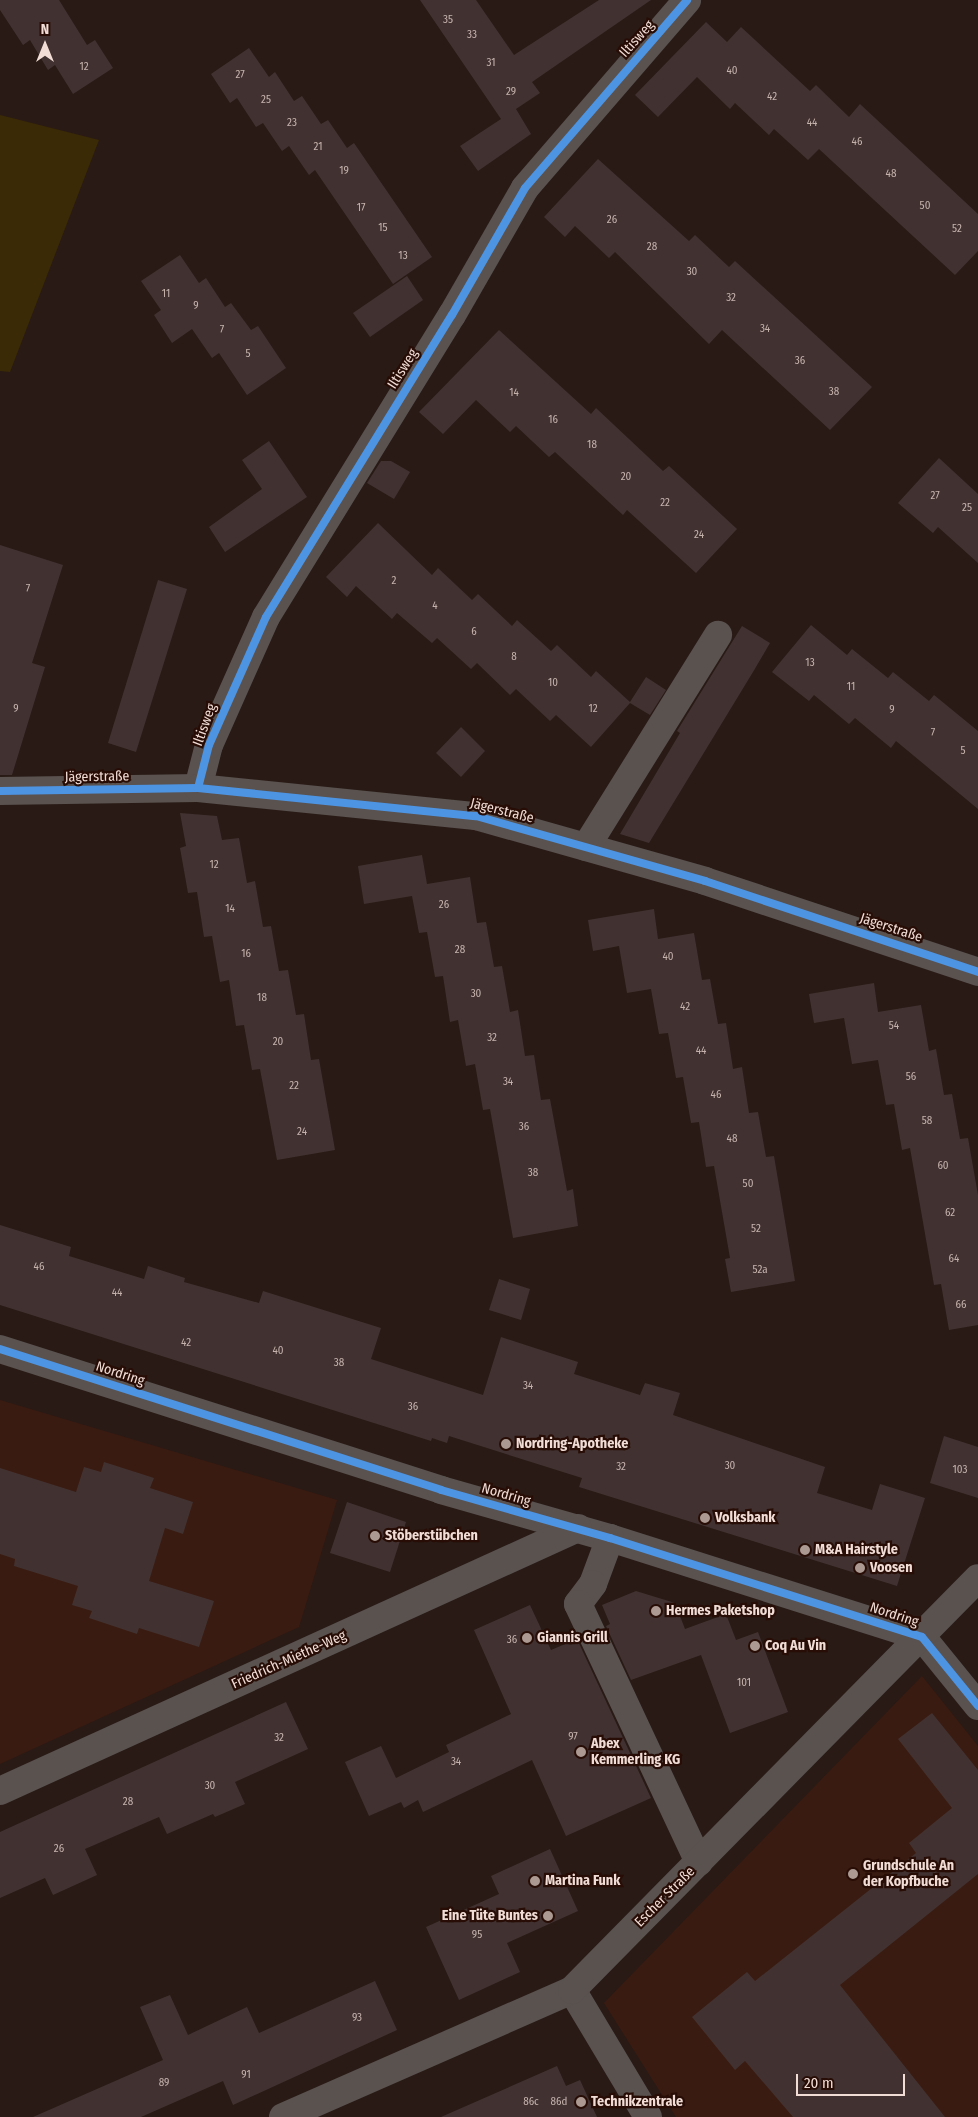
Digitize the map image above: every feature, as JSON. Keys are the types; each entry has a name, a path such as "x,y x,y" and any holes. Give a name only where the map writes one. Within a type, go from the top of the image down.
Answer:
{"street":[{"name":"Iltisweg","path":"198,788 209,745 266,617 452,315 525,188 687,0"},
{"path":"586,847 718,636"},
{"name":"Jägerstraße","path":"0,791 198,788 476,816 705,881 978,972"},
{"name":"Nordring","path":"0,1349 441,1490 578,1528 922,1637 978,1706"},
{"name":"Friedrich-Miethe-Weg","path":"0,1791 578,1528"},
{"path":"610,1538 593,1584 578,1604 699,1862"},
{"name":"Escher Straße","path":"283,2117 572,1990 922,1637 978,1578"},
{"path":"572,1990 648,2117"}],"shaded area":[{"path":"0,115 99,140 10,372 0,371"},
{"path":"0,1400 337,1500 299,1627 0,1764"},
{"name":"Grundschule An der Kopfbuche","path":"922,1676 978,1746 978,2117 676,2117 604,2003"}],"building":[{"path":"0,0 59,0 87,45 95,40 113,68 73,94 55,65 48,70 30,40 23,45 0,10"},
{"path":"420,0 476,0 514,55 599,0 651,0 532,82 540,93 516,109 531,134 478,171 460,146 501,119"},
{"path":"706,22 727,42 741,27 810,91 816,85 849,117 860,104 978,214 978,251 955,275 819,149 808,160 774,129 769,135 735,103 730,109 697,77 658,117 635,95"},
{"path":"249,48 269,77 275,72 294,101 302,96 321,124 328,120 347,148 354,143 432,257 393,284 315,170 309,175 289,146 282,151 263,123 256,127 237,98 230,103 211,74"},
{"path":"598,159 689,241 695,235 729,267 735,261 872,387 830,430 722,330 709,344 615,252 609,258 575,226 565,237 544,217"},
{"path":"180,255 199,283 206,278 225,307 231,303 251,330 258,326 286,368 247,395 219,353 212,358 192,329 172,343 154,315 161,310 141,281"},
{"path":"407,276 423,300 370,337 353,313"},
{"path":"499,330 591,414 596,408 663,471 669,466 737,529 696,573 627,510 623,515 555,452 549,457 516,426 510,432 476,400 443,434 419,412"},
{"path":"269,441 307,497 225,552 209,527 262,489 242,460"},
{"path":"939,458 978,494 978,563 938,527 933,533 898,503"},
{"path":"381,461 391,461 410,472 394,499 367,483"},
{"path":"378,523 432,575 438,568 472,600 478,594 512,626 517,620 551,651 557,645 591,677 596,671 630,702 646,677 666,690 650,715 630,703 591,747 556,715 550,721 516,689 510,695 477,663 471,669 437,638 432,643 397,613 392,619 356,586 347,597 326,577"},
{"path":"0,545 63,565 32,663 45,667 12,775 0,775"},
{"path":"158,580 187,589 136,752 108,743"},
{"path":"811,625 847,655 852,649 888,678 893,672 929,701 934,695 978,731 978,809 896,741 891,748 855,718 849,724 814,695 809,701 772,672"},
{"path":"742,626 770,643 753,672 649,843 620,834 680,733 677,731"},
{"path":"461,727 485,751 461,777 436,753"},
{"path":"180,813 217,816 222,840 239,838 247,883 255,881 263,927 271,926 279,971 288,970 296,1015 304,1014 311,1060 319,1059 335,1150 277,1160 260,1069 252,1070 244,1025 236,1026 229,980 220,982 212,936 204,937 197,892 188,893 180,848 186,846"},
{"path":"422,855 427,884 470,877 477,923 486,922 494,967 502,966 510,1012 518,1010 525,1056 534,1055 541,1100 550,1099 567,1191 573,1189 578,1226 513,1238 490,1109 483,1110 475,1064 466,1066 458,1020 450,1022 443,976 435,977 427,932 419,933 412,896 364,904 358,866"},
{"path":"654,909 658,939 694,933 702,980 710,979 718,1024 726,1023 733,1069 742,1067 749,1113 758,1112 766,1157 774,1156 795,1281 731,1292 725,1259 730,1258 714,1166 706,1167 699,1122 691,1123 683,1077 676,1078 668,1033 659,1034 651,989 627,993 619,946 593,951 588,920"},
{"path":"874,983 878,1012 921,1005 929,1051 936,1049 944,1095 952,1094 960,1139 968,1138 978,1195 978,1325 949,1330 941,1284 934,1285 910,1148 902,1150 894,1104 886,1105 878,1060 852,1064 844,1018 814,1023 809,994"},
{"path":"0,1225 71,1247 69,1256 144,1279 148,1266 185,1278 184,1282 259,1303 263,1291 381,1328 371,1359 483,1395 501,1337 578,1362 574,1374 640,1395 645,1383 680,1393 673,1415 825,1467 817,1493 872,1510 880,1484 925,1498 897,1586 579,1487 582,1478 449,1436 447,1443 432,1438 431,1441 0,1305"},
{"path":"499,1279 530,1289 521,1320 489,1310"},
{"path":"944,1436 978,1447 978,1498 930,1483"},
{"path":"104,1462 154,1478 150,1488 193,1502 183,1534 165,1528 149,1581 214,1601 199,1647 139,1628 137,1634 89,1618 92,1611 72,1605 78,1586 14,1566 15,1559 0,1554 0,1468 76,1492 84,1467 101,1472"},
{"path":"347,1502 406,1522 390,1572 330,1553"},
{"path":"636,1591 675,1603 685,1629 726,1614 736,1640 758,1632 788,1712 730,1733 701,1655 631,1680 606,1626 610,1624 602,1605"},
{"path":"530,1605 551,1650 577,1639 651,1798 566,1836 532,1760 423,1812 418,1800 404,1808 401,1802 369,1816 345,1762 381,1746 396,1778 449,1752 446,1745 511,1714 474,1630"},
{"path":"286,1702 308,1749 235,1782 245,1804 215,1817 213,1814 167,1834 159,1817 85,1849 97,1875 53,1895 45,1878 0,1898 0,1832"},
{"path":"932,1713 978,1770 978,1874 840,1985 945,2117 793,2117 745,2061 735,2070 692,2017 747,1972 755,1981 916,1853 909,1843 952,1808 898,1739"},
{"path":"550,1849 578,1911 507,1943 520,1972 459,2000 426,1927 499,1894 491,1876"},
{"path":"375,1981 397,2030 233,2105 223,2081 141,2117 33,2117 163,2060 140,2007 170,1995 188,2035 247,2007 259,2033"},
{"path":"557,2066 566,2086 580,2080 597,2117 441,2117"}],"cycle path":[{"path":"198,788 209,745 266,617 452,315 525,188 687,0"},
{"path":"0,791 198,788 476,816 705,881 978,972"},
{"path":"0,1349 441,1490 610,1538 922,1637 978,1706"}],"place":[{"name":"Nordring-Apotheke","path":"506,1444"},
{"name":"Volksbank","path":"705,1518"},
{"name":"Stöberstübchen","path":"375,1536"},
{"name":"M&A Hairstyle","path":"805,1550"},
{"name":"Voosen","path":"860,1568"},
{"name":"Hermes Paketshop","path":"656,1611"},
{"name":"Giannis Grill","path":"527,1638"},
{"name":"Coq Au Vin","path":"755,1646"},
{"name":"Abex Kemmerling KG","path":"581,1752"},
{"name":"Grundschule An der Kopfbuche","path":"853,1874"},
{"name":"Martina Funk","path":"535,1881"},
{"name":"Eine Tüte Buntes","path":"548,1916"},
{"name":"Technikzentrale","path":"581,2102"}]}
